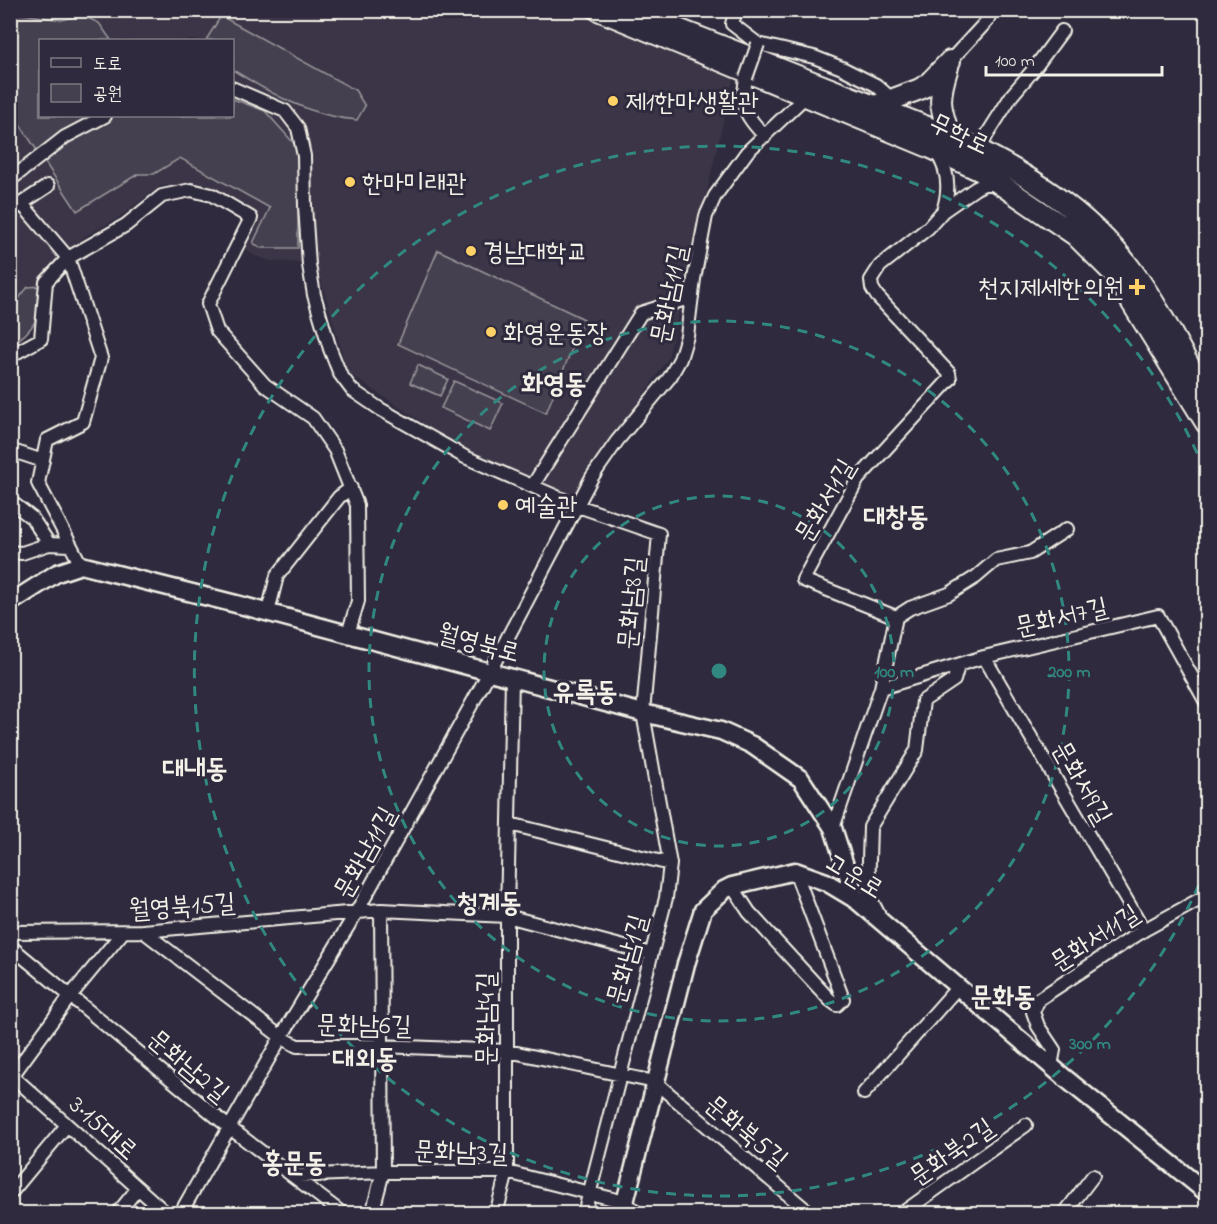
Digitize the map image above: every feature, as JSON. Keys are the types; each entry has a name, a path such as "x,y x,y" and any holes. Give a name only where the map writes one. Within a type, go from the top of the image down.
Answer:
{"main road":[{"name":"무학로","path":"598,10 933,148 981,171 1075,235 1114,274 1206,423"},
{"name":"무학로","path":"631,10 884,103 915,122 978,149 1028,176 1080,215 1134,273 1206,395"},
{"path":"884,103 912,94 928,84 950,61"},
{"path":"950,61 942,84 940,100 950,136"},
{"path":"10,603 57,573 81,565"},
{"name":"월영북로","path":"81,565 268,612 643,713 722,731 752,745 801,779 832,828 855,900"},
{"name":"고운로","path":"624,1208 686,964 703,910 724,890 732,886 795,872 826,882 855,900 1051,1066 1206,1192"}],"street":[{"path":"736,10 732,24 758,44 814,57 842,68 876,85 884,103"},
{"path":"950,61 987,21 992,10"},
{"path":"978,149 1012,95 1062,30"},
{"path":"758,44 746,78 743,97 749,120 765,136"},
{"path":"234,89 285,111 298,128 304,156 309,265 314,295 330,349 340,374 352,390 380,409 465,457 578,506"},
{"name":"문화남11길","path":"180,1214 281,1037 356,913 490,671 592,477 617,441 670,377 680,359 687,336 706,216 715,196 747,152 806,96"},
{"path":"10,180 65,137 103,117"},
{"path":"933,148 946,171 947,193 943,211"},
{"name":"문화서1길","path":"896,617 803,580 858,479 950,379 949,373 874,292 872,277 880,266 920,235 943,211 984,184 1000,184"},
{"path":"10,211 48,186"},
{"path":"10,356 41,339 46,282 68,258 126,225 162,196 191,190 212,195 250,218 208,304 217,331 265,384 313,418 335,450 357,505 358,601 348,634"},
{"path":"22,204 68,258 101,358 83,422 47,441 38,483 81,565"},
{"path":"533,485 641,313 692,297"},
{"path":"10,450 43,461"},
{"path":"268,612 277,576 339,497 351,488"},
{"path":"10,501 32,518 49,544"},
{"name":"문화남8길","path":"578,506 659,534 643,713"},
{"path":"832,828 881,688 896,617 910,608 949,594 976,577 996,560 1030,553 1067,530"},
{"path":"10,552 22,553 49,544 70,545"},
{"name":"문화서7길","path":"881,688 984,657 1158,616 1206,702"},
{"name":"문화서9길","path":"984,657 1144,930"},
{"path":"883,923 868,894 870,827 916,750 923,701 954,680 958,666"},
{"name":"문화남4길","path":"496,1214 507,1172 507,916 512,678"},
{"name":"문화남1길","path":"584,1214 666,898 670,864 643,713"},
{"path":"510,824 670,864"},
{"path":"732,886 749,912 837,1005 843,999 795,872"},
{"name":"문화서11길","path":"1051,1066 1054,1050 1038,1026 1033,1012 1039,999 1144,930 1206,896"},
{"path":"372,1214 383,1172 381,910"},
{"name":"월영북15길","path":"10,932 143,931 381,910 507,916 651,954"},
{"name":"문화남6길","path":"143,931 281,1037 297,1046 381,1046 508,1051 655,1082"},
{"path":"11,1075 71,995 123,932"},
{"name":"문화남2길","path":"10,946 230,1128 343,1214"},
{"path":"864,1093 958,987"},
{"name":"3·15대로","path":"11,1075 167,1214"},
{"name":"문화북5길","path":"655,1082 811,1214"},
{"path":"10,1194 68,1125"},
{"name":"문화북2길","path":"901,1214 1026,1125"},
{"name":"문화남3길","path":"293,1176 383,1172 507,1172 589,1193 624,1208"},
{"path":"1064,1214 1093,1176"},
{"path":"117,1214 138,1188"},
{"path":"624,1208 639,1214"}],"shaded area":[{"name":"경남대학교","path":"11,11 587,11 735,71 668,358 577,497 471,455 348,373 318,271 302,263 271,261 255,256 243,246 258,215 245,206 203,186 182,184 161,186 115,220 85,236 40,280 27,331 11,342"}],"green space":[{"path":"10,12 62,20 81,15 99,23 110,39 39,39 39,117 234,117 234,99 265,111 298,148 298,248 261,248 253,243 270,208 180,158 154,174 138,174 77,211 11,111"},
{"path":"221,16 355,90 365,106 357,120 308,109 277,95 234,71 234,39 207,39"},
{"name":"화영운동장","path":"438,250 584,319 546,413 398,344"},
{"path":"41,286 38,314 32,327 11,345 11,304 16,302 28,287"},
{"path":"418,365 448,379 440,396 410,383"},
{"path":"454,381 503,403 490,431 441,408"}],"place":[{"name":"제1한마생활관","path":"613,101"},
{"name":"한마미래관","path":"350,182"},
{"name":"경남대학교","path":"471,251"},
{"name":"천지제세한의원","path":"1137,287"},
{"name":"화영운동장","path":"491,332"},
{"name":"예술관","path":"503,505"}],"district":[{"name":"화영동","path":"554,383"},
{"name":"대창동","path":"896,516"},
{"name":"유록동","path":"585,691"},
{"name":"대내동","path":"195,768"},
{"name":"청계동","path":"489,902"},
{"name":"문화동","path":"1003,996"},
{"name":"대외동","path":"365,1058"},
{"name":"홍문동","path":"294,1162"}]}
